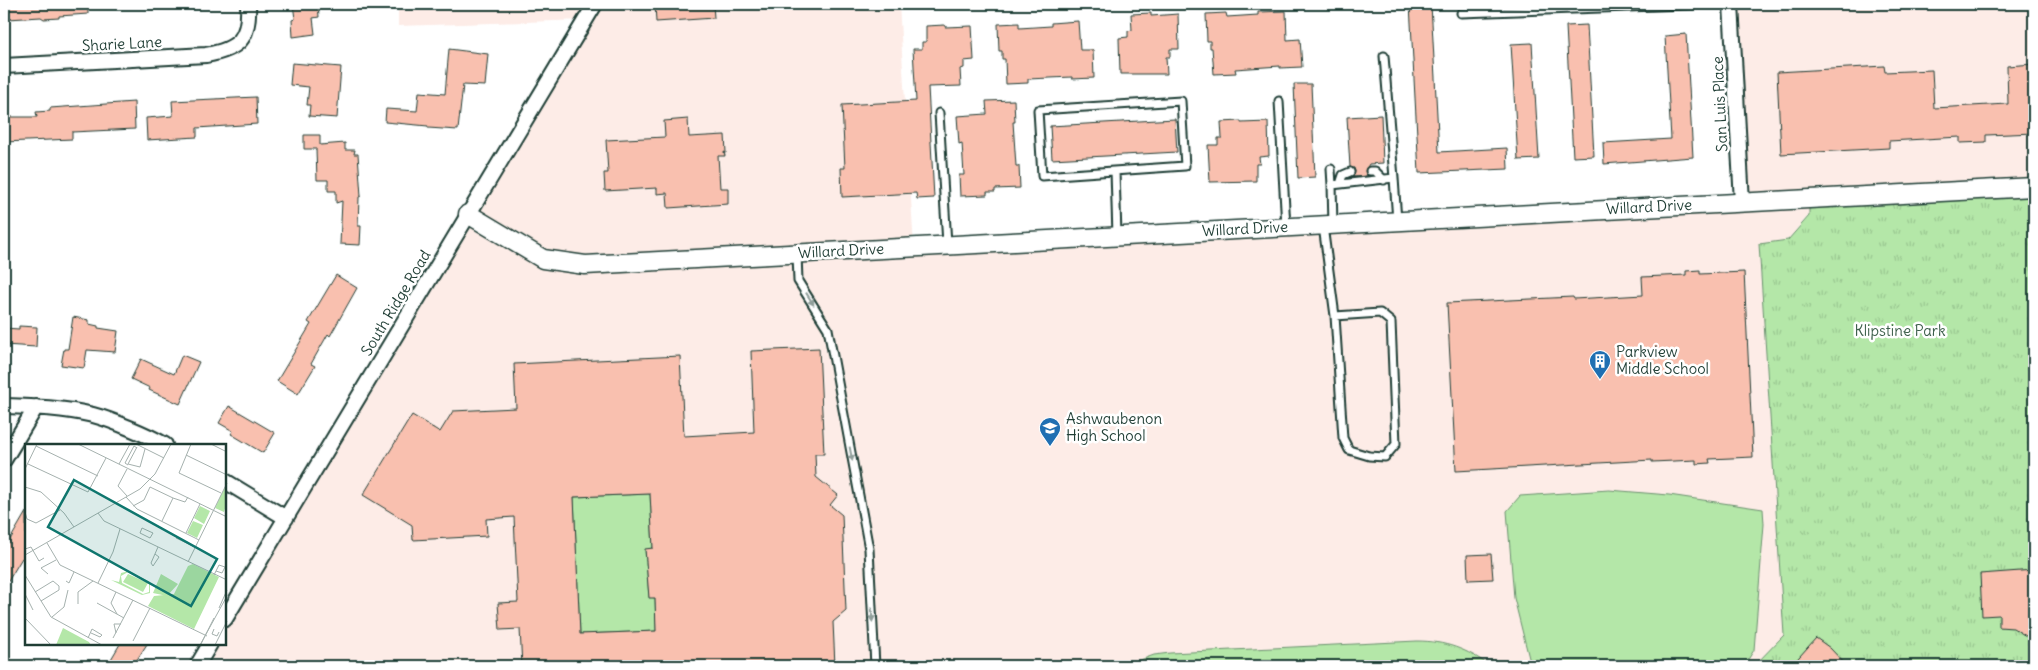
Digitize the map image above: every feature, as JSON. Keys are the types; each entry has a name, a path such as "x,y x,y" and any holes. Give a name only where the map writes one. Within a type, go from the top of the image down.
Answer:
{"street":[{"name":"Sharie Lane","path":"4,66 206,55 224,50 245,36 248,26 248,4"},
{"name":"South Ridge Road","path":"226,617 595,4"},
{"name":"San Luis Place","path":"1731,4 1742,202"},
{"name":"Willard Drive","path":"468,214 543,259 585,265 2034,187"},
{"path":"4,406 93,415 155,439 162,444"},
{"path":"4,460 36,408"},
{"path":"226,482 286,518"},
{"path":"197,666 209,645"}],"lane":[{"path":"1461,13 1712,4"},
{"path":"1384,56 1397,221"},
{"path":"1181,101 1185,166 1115,171 1042,176 1038,110 1181,101"},
{"path":"1279,101 1286,227"},
{"path":"939,113 947,247"},
{"path":"1331,169 1332,185 1328,225 1343,438 1349,450 1369,456 1385,456 1396,444 1391,322 1380,313 1335,316"},
{"path":"1115,171 1117,236"},
{"path":"1370,171 1374,171 1384,180"},
{"path":"1340,184 1343,175 1350,172"},
{"path":"1332,185 1394,178"},
{"path":"797,254 798,281 828,329 830,338 869,549 875,666"}],"shaded area":[{"name":"Ashwaubenon High School","path":"398,4 899,4 914,247 1741,202 1731,4 2034,4 2034,187 1809,199 1809,215 1788,240 1759,245 1784,635 1754,666 197,666 209,645 226,645 226,617 585,20 398,26"}],"green space":[{"name":"Klipstine Park","path":"2034,187 2034,666 1754,666 1784,635 1759,244 1788,240 1809,216 1809,199"},
{"path":"1609,490 1669,495 1763,509 1764,524 1754,650 1744,666 1531,666 1514,598 1507,511 1520,496"},
{"path":"650,494 653,548 645,550 649,597 655,598 656,631 580,634 574,497"},
{"path":"1417,641 1446,644 1455,647 1473,655 1490,666 1447,666 1418,662 1337,666 1124,666 1154,655 1170,653"}],"building":[{"path":"4,4 88,4 88,14 44,19 41,17 8,19 8,17 4,17"},
{"path":"293,4 318,4 319,17 313,18 315,34 293,37 292,20 295,19"},
{"path":"655,4 713,4 714,18 656,22"},
{"path":"1410,4 1431,4 1439,152 1507,148 1508,169 1419,173"},
{"path":"1286,11 1287,40 1300,39 1302,67 1280,68 1280,66 1235,69 1236,73 1214,74 1212,48 1210,48 1210,41 1207,41 1206,14 1226,13 1227,17 1258,15 1258,12"},
{"path":"1151,13 1151,16 1178,14 1179,49 1170,49 1170,57 1166,57 1167,74 1120,74 1119,38 1128,37 1128,31 1132,30 1131,14"},
{"path":"1078,21 1080,50 1093,50 1094,78 1028,79 1028,83 1006,84 1005,59 1002,59 1002,51 999,51 998,24 1019,23 1019,28 1051,26 1051,23"},
{"path":"945,25 945,27 972,26 974,60 964,61 964,68 960,69 961,86 928,87 934,198 917,199 916,193 842,197 841,168 845,168 842,105 916,101 913,49 922,49 922,42 926,42 926,26"},
{"path":"1587,25 1594,156 1573,157 1566,26"},
{"path":"1686,34 1693,157 1604,164 1603,143 1671,139 1665,36"},
{"path":"1532,43 1539,159 1518,160 1511,44"},
{"path":"449,49 488,54 485,86 463,85 458,130 385,122 386,109 417,111 419,92 445,94"},
{"path":"292,63 341,67 337,118 309,116 310,105 307,105 309,87 290,85"},
{"path":"2034,64 2034,133 1986,135 1986,142 1960,143 1960,137 1889,141 1889,148 1781,154 1777,72 1884,66 1885,72 1932,70 1934,108 2008,104 2007,66"},
{"path":"1294,84 1311,84 1315,177 1298,178"},
{"path":"256,97 257,124 197,128 197,137 147,140 146,118 173,116 172,101"},
{"path":"1014,100 1015,122 1013,122 1016,166 1019,166 1020,188 995,189 995,192 987,192 987,195 960,196 959,175 964,175 962,143 959,144 957,116 987,114 986,101"},
{"path":"134,102 135,129 72,132 72,139 4,142 4,117 37,117 36,112 50,111 50,108"},
{"path":"1381,115 1383,163 1369,164 1365,171 1368,176 1352,177 1355,172 1354,168 1350,167 1347,117"},
{"path":"688,119 689,137 725,135 725,156 718,156 720,188 728,188 728,204 668,208 667,193 657,194 657,188 605,191 604,173 608,173 606,140 665,137 664,121"},
{"path":"1175,119 1177,152 1052,159 1050,126"},
{"path":"1241,121 1241,123 1268,122 1269,156 1259,157 1260,164 1256,164 1256,181 1210,182 1208,145 1218,145 1218,138 1222,138 1221,122"},
{"path":"304,135 320,135 320,145 345,143 345,150 355,150 354,154 358,154 361,196 359,197 358,226 361,226 360,245 340,244 342,201 336,203 336,191 328,191 328,180 317,180 316,149 304,149"},
{"name":"Parkview Middle School","path":"1700,270 1700,274 1744,272 1753,457 1709,459 1710,463 1696,464 1696,460 1652,462 1652,460 1456,471 1447,303 1643,295 1642,277 1686,275 1686,271"},
{"path":"336,275 357,288 330,336 328,334 311,364 315,366 298,394 277,381 311,324 308,322"},
{"path":"73,317 89,320 89,324 98,326 98,328 118,331 115,352 87,350 84,368 61,365 64,349 68,349"},
{"path":"19,326 37,327 36,347 4,345 4,328 19,329"},
{"path":"819,348 824,454 815,454 816,477 838,495 830,505 842,515 846,611 833,622 835,666 522,666 520,629 500,630 498,603 518,602 514,517 486,519 487,536 413,540 412,525 363,495 412,415 440,432 453,411 516,408 514,364 680,356 684,436 754,432 751,351","holes":["650,494 653,548 645,549 649,598 655,598 656,631 580,634 574,497"]},
{"path":"182,355 199,362 180,404 149,390 150,388 131,379 141,359 174,374"},
{"path":"229,406 275,433 263,453 231,434 233,431 219,423"},
{"path":"25,514 25,560 22,558 4,588 4,550"},
{"path":"1491,554 1493,579 1468,580 1467,555"},
{"path":"2034,570 2034,641 2013,628 1999,627 1999,615 1982,616 1980,574"},
{"path":"1816,638 1830,648 1847,666 1791,666"},
{"path":"119,645 146,645 133,666 107,666"}],"place":[{"name":"Parkview Middle School","path":"1600,380"},
{"name":"Ashwaubenon High School","path":"1050,447"}]}
